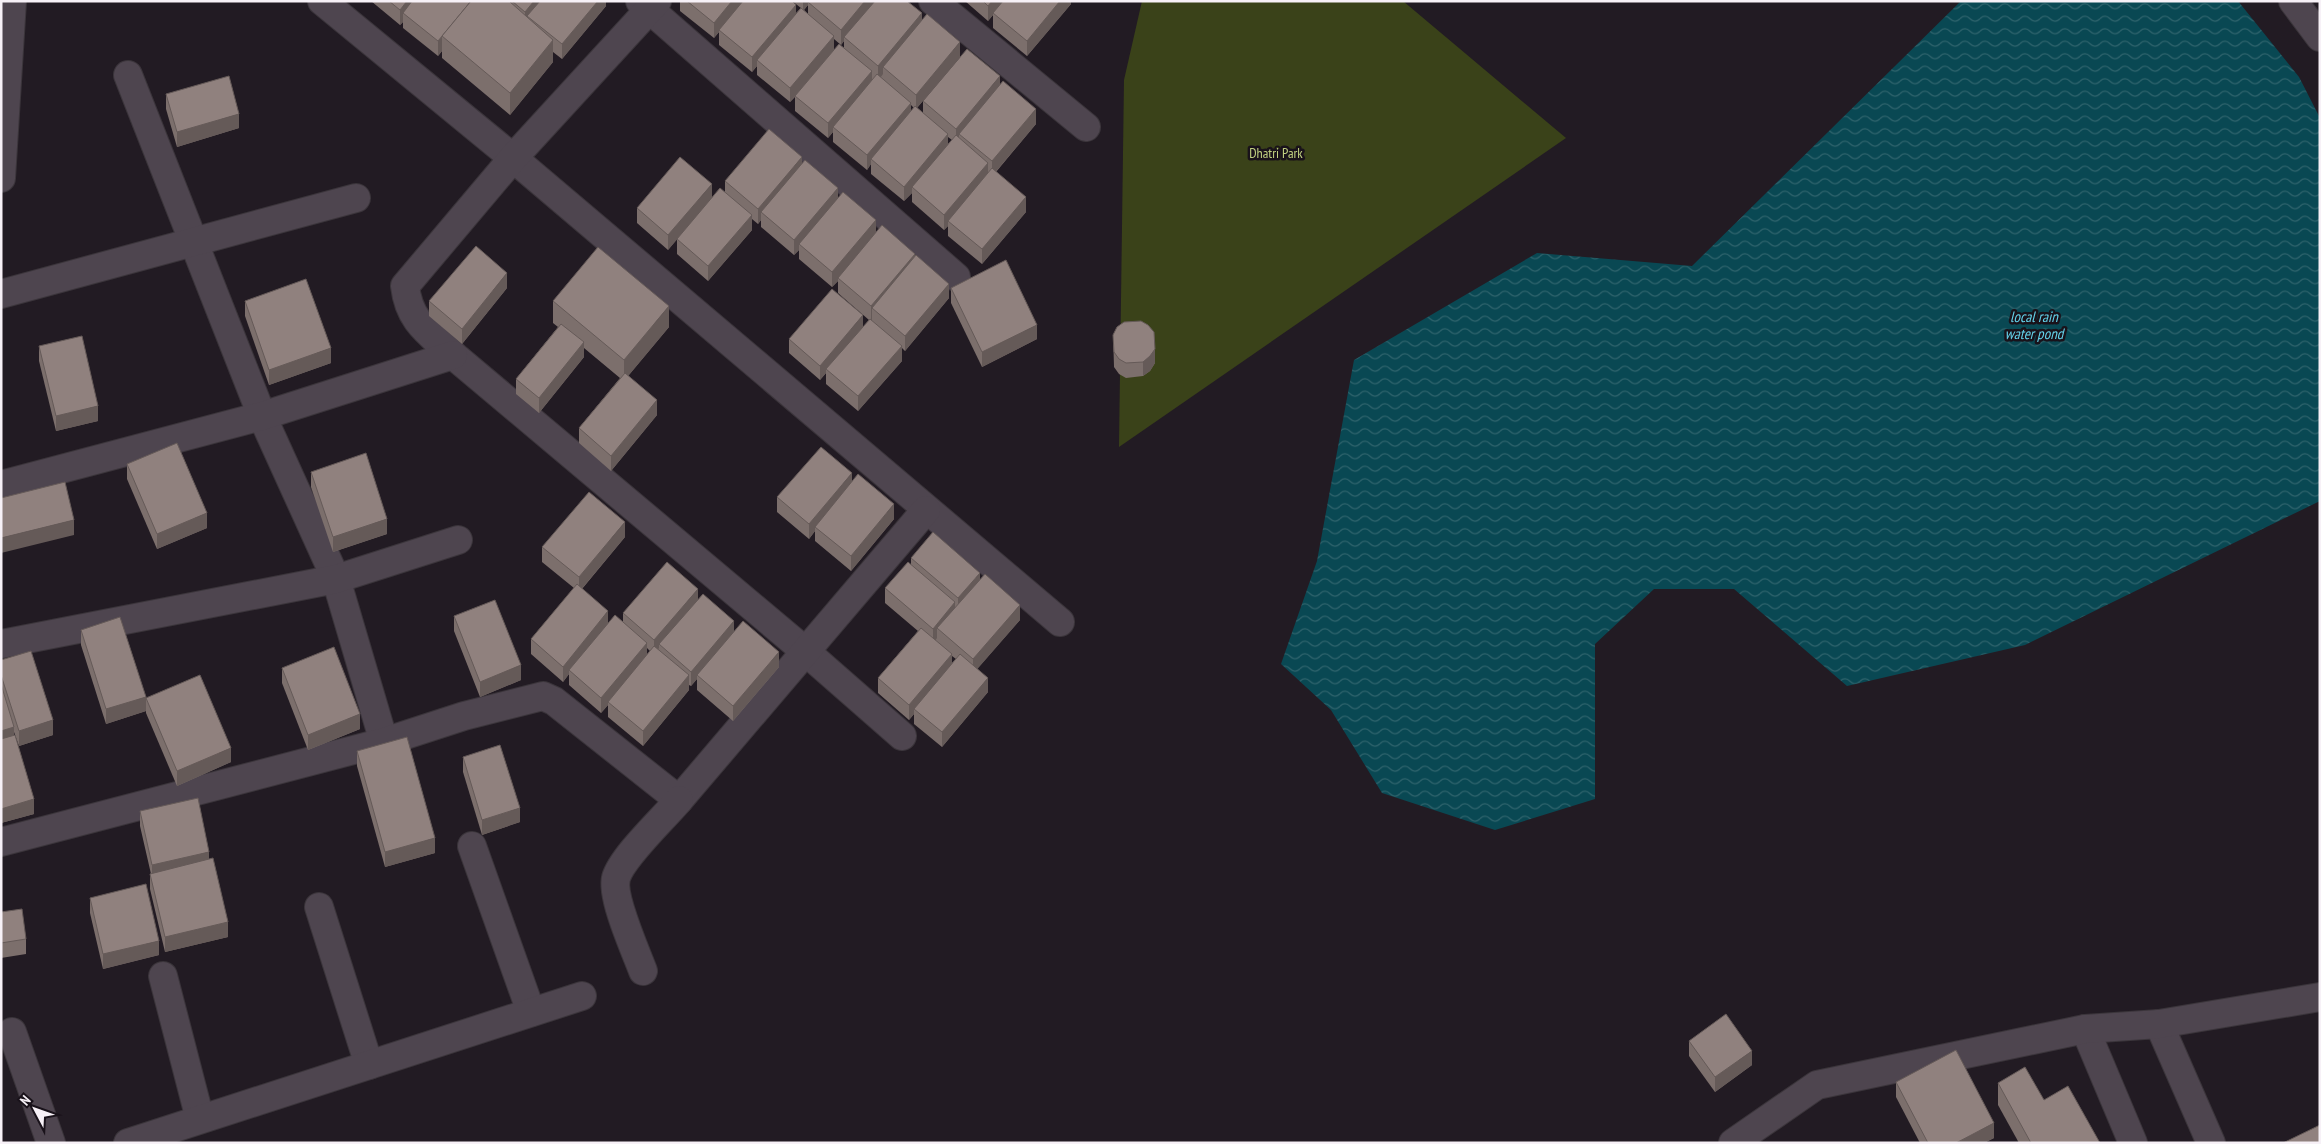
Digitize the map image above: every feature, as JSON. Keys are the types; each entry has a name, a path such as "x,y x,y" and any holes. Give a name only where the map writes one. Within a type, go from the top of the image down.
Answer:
{"street":[{"path":"1,178 12,1"},
{"path":"322,1 513,158 1060,622"},
{"path":"933,1 1086,127"},
{"path":"2293,1 2320,37"},
{"path":"902,736 805,651 416,322 407,303 404,286 513,158 649,4 956,276"},
{"path":"128,75 262,416 336,579 384,742"},
{"path":"1,294 356,198"},
{"path":"1,485 262,416 453,355"},
{"path":"643,971 619,906 616,879 628,860 926,510"},
{"path":"1,644 336,579 458,540"},
{"path":"1,842 384,742 473,714 543,696 554,701 679,800"},
{"path":"472,846 531,1012"},
{"path":"318,907 369,1065"},
{"path":"163,976 200,1119"},
{"path":"128,1143 582,996"},
{"path":"1733,1143 1817,1085 2085,1029 2159,1024 2320,996"},
{"path":"2159,1024 2211,1143"},
{"path":"2085,1029 2133,1143"},
{"path":"12,1032 51,1143"}],"green space":[{"name":"Dhatri Park","path":"1142,1 1403,1 1566,138 1119,447 1124,80"}],"water":[{"name":"local rain water pond","path":"1961,1 2238,1 2299,77 2320,118 2320,501 2025,645 1847,686 1734,589 1654,589 1595,644 1595,799 1495,830 1382,793 1331,710 1281,664 1317,561 1354,360 1537,253 1692,266"}],"building":[{"path":"389,1 407,1 400,10"},
{"path":"412,1 471,1 438,41 403,13"},
{"path":"471,1 509,1 553,40 510,93 442,36"},
{"path":"512,1 534,1 525,12"},
{"path":"540,1 598,1 562,44 527,16"},
{"path":"687,1 732,1 714,23"},
{"path":"743,1 792,1 796,5 752,57 719,30"},
{"path":"809,1 865,1 841,30"},
{"path":"875,1 907,1 922,13 878,66 844,37"},
{"path":"983,1 992,1 988,6"},
{"path":"1003,1 1060,1 1027,41 993,13"},
{"path":"801,8 834,36 790,88 757,60"},
{"path":"927,14 960,42 916,95 883,67"},
{"path":"839,44 872,71 828,123 795,96"},
{"path":"967,49 1000,76 956,129 923,101"},
{"path":"877,74 911,103 867,155 833,127"},
{"path":"229,76 239,114 177,132 166,94"},
{"path":"1003,81 1036,109 992,161 959,134"},
{"path":"915,106 948,134 904,187 871,159"},
{"path":"769,129 802,157 758,209 725,181"},
{"path":"956,135 988,163 944,215 912,187"},
{"path":"680,157 712,184 668,235 637,208"},
{"path":"805,160 838,188 794,240 761,212"},
{"path":"992,168 1026,197 982,249 948,221"},
{"path":"720,188 752,215 708,266 677,239"},
{"path":"843,192 876,220 832,272 799,244"},
{"path":"882,225 915,254 871,306 838,278"},
{"path":"476,246 507,273 462,329 429,301"},
{"path":"598,247 669,306 624,360 553,301"},
{"path":"916,255 949,284 905,336 872,308"},
{"path":"1006,260 1037,325 982,352 951,288"},
{"path":"306,279 331,348 269,370 245,301"},
{"path":"832,289 863,315 820,366 789,339"},
{"path":"870,319 902,346 858,396 826,369"},
{"path":"1141,321 1154,332 1155,349 1143,362 1126,363 1119,359 1114,352 1113,335 1117,327 1124,322"},
{"path":"561,324 584,342 539,398 516,379"},
{"path":"82,336 98,406 56,416 39,346"},
{"path":"625,373 657,400 611,456 579,428"},
{"path":"177,443 207,513 157,534 127,464"},
{"path":"821,447 852,473 809,524 777,497"},
{"path":"366,453 387,519 333,537 311,472"},
{"path":"858,474 894,504 851,556 815,527"},
{"path":"65,482 74,520 1,538 1,498"},
{"path":"589,492 625,522 579,577 542,547"},
{"path":"933,532 980,573 958,598 911,558"},
{"path":"667,562 698,589 654,640 623,613"},
{"path":"908,562 955,602 933,629 885,588"},
{"path":"985,574 1020,605 973,659 937,628"},
{"path":"577,584 608,611 563,667 531,639"},
{"path":"703,594 734,621 691,672 659,644"},
{"path":"495,600 521,665 480,682 454,616"},
{"path":"615,615 647,643 601,698 569,670"},
{"path":"120,617 146,697 106,709 81,630"},
{"path":"743,621 779,652 733,706 697,675"},
{"path":"921,628 952,654 909,705 878,678"},
{"path":"654,646 689,675 643,731 608,702"},
{"path":"334,647 360,714 308,735 282,668"},
{"path":"31,651 53,720 19,731 1,675 1,660"},
{"path":"960,654 988,678 942,732 914,709"},
{"path":"200,675 231,748 177,771 146,698"},
{"path":"1,684 14,727 1,731"},
{"path":"15,735 34,799 1,809 1,739"},
{"path":"407,737 435,838 385,852 357,751"},
{"path":"500,745 520,808 482,820 463,757"},
{"path":"198,798 209,852 152,865 140,811"},
{"path":"213,858 228,922 165,937 150,874"},
{"path":"146,884 159,941 103,954 90,898"},
{"path":"22,909 26,939 1,943 1,912"},
{"path":"1726,1014 1752,1051 1715,1077 1689,1041"},
{"path":"1956,1050 1994,1123 1956,1143 1928,1143 1896,1082"},
{"path":"2025,1067 2044,1100 2068,1086 2100,1143 2031,1143 1998,1083"},
{"path":"2320,1125 2320,1143 2283,1143"}]}
